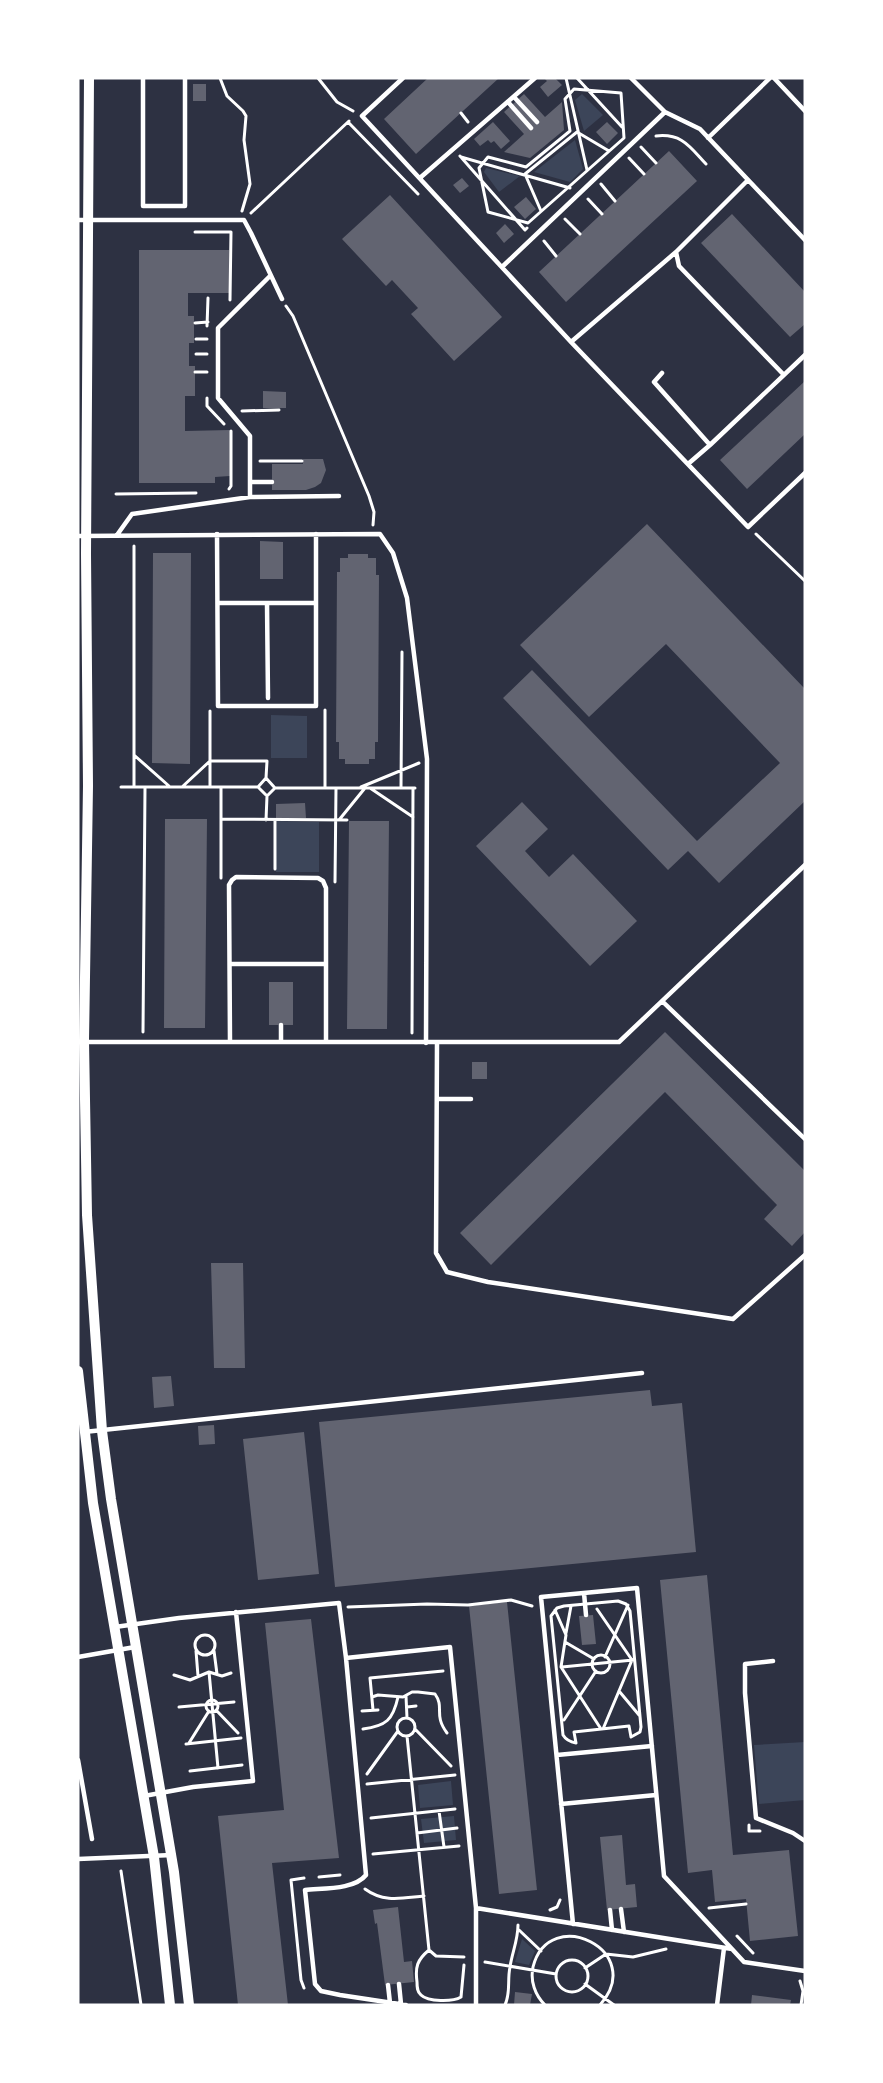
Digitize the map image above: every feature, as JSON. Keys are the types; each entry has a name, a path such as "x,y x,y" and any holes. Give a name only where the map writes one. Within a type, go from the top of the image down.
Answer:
{"street":[{"path":"89,78 83,220 82,578 88,753 81,1041 87,1215 102,1431 111,1499 172,1855 189,2005"},
{"path":"78,1371 93,1503 154,1857 170,2005"}],"lane":[{"path":"143,78 143,206 185,206 185,78"},
{"path":"403,78 362,116 421,177 571,342 748,527 805,473"},
{"path":"421,177 535,78"},
{"path":"631,78 665,112 700,129 805,240"},
{"path":"708,138 772,78 805,111"},
{"path":"514,97 537,122"},
{"path":"508,102 531,128"},
{"path":"502,267 665,112"},
{"path":"571,342 676,252 748,180"},
{"path":"83,220 241,221 251,232 282,299"},
{"path":"676,252 679,266 784,375"},
{"path":"250,497 250,436 218,398 218,328 270,276"},
{"path":"688,464 805,355"},
{"path":"662,374 654,382 710,445"},
{"path":"250,482 272,482"},
{"path":"117,535 132,514 250,497 339,496"},
{"path":"217,534 218,706 316,706 315,534"},
{"path":"269,534 270,542"},
{"path":"82,536 380,534 393,553 407,598 427,759 426,1043"},
{"path":"218,603 316,603"},
{"path":"267,603 268,698"},
{"path":"81,1041 619,1042 805,865"},
{"path":"230,1042 230,885 236,877 318,878 323,881 326,888 326,1042"},
{"path":"230,964 326,964"},
{"path":"662,1001 805,1139"},
{"path":"281,1025 281,1042"},
{"path":"437,1043 436,1253 447,1272 488,1282 733,1319 805,1255"},
{"path":"438,1099 471,1099"},
{"path":"84,1432 197,1418 642,1373"},
{"path":"573,1924 542,1597 636,1588 664,1876 744,1962 805,1971"},
{"path":"584,1593 586,1616"},
{"path":"114,1628 236,1612 339,1603 366,1875 362,1880 353,1884 305,1890 315,1984 321,1991 406,2005"},
{"path":"144,1796 253,1780 236,1612"},
{"path":"78,1657 136,1647"},
{"path":"346,1658 450,1647 476,1908 476,2005"},
{"path":"773,1661 745,1664 745,1693 756,1818 793,1833 805,1841"},
{"path":"557,1755 652,1746"},
{"path":"78,1760 81,1790 92,1839"},
{"path":"561,1804 656,1795"},
{"path":"78,1859 172,1855"},
{"path":"476,1908 732,1949"},
{"path":"621,1908 624,1932"},
{"path":"610,1910 612,1930"},
{"path":"717,2005 724,1948"},
{"path":"399,1984 401,2004"},
{"path":"388,1985 390,2003"}],"path":[{"path":"220,78 227,96 246,116 244,140 250,184 241,221"},
{"path":"318,78 337,102 362,116"},
{"path":"566,78 590,183"},
{"path":"577,78 631,137 613,153 578,132"},
{"path":"574,89 621,93 624,138 528,223 488,212 479,168 488,157 526,167 570,131 565,99 569,94 574,89"},
{"path":"461,113 471,125"},
{"path":"241,221 348,122 362,116"},
{"path":"525,174 578,132"},
{"path":"652,136 667,134 682,138 706,164"},
{"path":"621,163 646,141"},
{"path":"641,146 656,164"},
{"path":"525,174 543,214 525,230 459,156 525,174 581,191"},
{"path":"628,157 644,174"},
{"path":"607,177 599,183 615,201"},
{"path":"585,196 602,214"},
{"path":"562,216 580,234"},
{"path":"185,232 231,232 231,299 223,307"},
{"path":"540,238 556,256"},
{"path":"195,372 207,372 208,298"},
{"path":"282,299 293,316 369,496 374,512 372,527"},
{"path":"195,322 207,322 215,315"},
{"path":"196,339 207,339"},
{"path":"195,354 207,354"},
{"path":"207,395 207,406 231,431 231,486 222,491"},
{"path":"211,411 279,410"},
{"path":"231,461 302,461"},
{"path":"116,494 203,493"},
{"path":"748,527 805,581"},
{"path":"134,535 134,787"},
{"path":"401,788 402,643"},
{"path":"324,788 325,706"},
{"path":"134,754 170,787"},
{"path":"266,820 267,796 275,788 359,788 427,759"},
{"path":"182,787 210,761 267,761 266,778 258,787"},
{"path":"266,778 275,788"},
{"path":"361,781 413,817"},
{"path":"367,786 428,788"},
{"path":"337,820 367,786"},
{"path":"121,787 258,787 267,796"},
{"path":"143,1032 145,787"},
{"path":"335,888 336,788"},
{"path":"413,788 412,1033 426,1043"},
{"path":"221,819 347,820"},
{"path":"275,820 275,877"},
{"path":"340,1608 427,1604 468,1605 511,1600 543,1608"},
{"path":"618,1601 628,1605 640,1732 631,1737 629,1726 574,1732 576,1743 572,1743 563,1735 559,1667 551,1616 555,1610 595,1603 618,1601"},
{"path":"595,1603 633,1660"},
{"path":"606,1657 628,1605"},
{"path":"571,1606 559,1667 602,1729"},
{"path":"555,1610 566,1635"},
{"path":"198,1676 195,1641 202,1634 212,1637 215,1642 217,1674"},
{"path":"565,1642 593,1662 596,1671"},
{"path":"196,1651 206,1655 214,1649"},
{"path":"593,1662 599,1656 606,1657 610,1662 605,1672 596,1671"},
{"path":"548,1668 643,1659"},
{"path":"602,1729 633,1660"},
{"path":"174,1675 190,1680 209,1672 222,1676 229,1675 242,1666"},
{"path":"359,1712 375,1710 370,1678 445,1671"},
{"path":"562,1724 596,1671"},
{"path":"209,1672 218,1768"},
{"path":"619,1691 640,1716"},
{"path":"372,1697 378,1695 399,1697 418,1692 435,1694 440,1702 440,1722 452,1736 450,1725"},
{"path":"406,1696 407,1718"},
{"path":"361,1730 380,1726 392,1717 399,1697"},
{"path":"179,1707 211,1702 217,1704 245,1702"},
{"path":"206,1704 242,1737"},
{"path":"217,1704 188,1744 249,1737"},
{"path":"407,1707 416,1706"},
{"path":"392,1717 400,1721"},
{"path":"407,1718 400,1721 398,1726 399,1731 407,1736"},
{"path":"407,1718 414,1722 415,1729 455,1769"},
{"path":"407,1736 415,1729"},
{"path":"366,1776 399,1731"},
{"path":"407,1736 429,1950 436,1956 464,1957"},
{"path":"367,1784 455,1775 454,1758"},
{"path":"190,1771 252,1764"},
{"path":"370,1818 459,1809"},
{"path":"439,1811 444,1847"},
{"path":"417,1833 460,1828"},
{"path":"364,1855 469,1845"},
{"path":"121,1871 141,2005"},
{"path":"307,1992 301,1980 291,1880 346,1874"},
{"path":"364,1888 377,1897 391,1900 424,1896"},
{"path":"548,1910 557,1907 561,1898"},
{"path":"702,1900 716,1915"},
{"path":"709,1908 746,1904"},
{"path":"505,2005 509,1995 510,1966 517,1951 518,1923 510,1922"},
{"path":"518,1929 541,1951"},
{"path":"731,1930 753,1953"},
{"path":"570,1932 581,1933"},
{"path":"544,2005 534,1988 533,1959 549,1943 576,1936 593,1942 606,1954 611,1966 612,1979 605,1999 600,2005"},
{"path":"585,1968 606,1954 633,1957 672,1948 661,1946"},
{"path":"429,1950 419,1960 415,1969 419,1994 425,1998 450,2001 461,1997 465,1947"},
{"path":"568,1960 579,1962 588,1974 585,1984 579,1989 568,1991 559,1984 556,1974 559,1967 568,1960"},
{"path":"483,1962 556,1974"},
{"path":"795,1978 802,1985 801,2005"},
{"path":"585,1984 614,2005"}],"shaded area":[{"path":"582,94 603,115 584,131 575,100"},
{"path":"575,140 583,169 570,182 534,172"},
{"path":"486,168 520,176 499,192 484,172"},
{"path":"271,715 307,716 307,758 271,758"},
{"path":"277,821 319,822 319,872 276,872"},
{"path":"805,1742 805,1800 759,1804 754,1745"},
{"path":"451,1781 453,1805 420,1808 418,1785"},
{"path":"454,1816 456,1840 424,1843 421,1819"},
{"path":"522,1939 535,1951 529,1965 515,1962"}],"building":[{"path":"428,78 499,78 416,154 384,119"},
{"path":"544,78 555,78 562,85 548,97 540,87 547,81"},
{"path":"193,84 206,84 206,101 193,101"},
{"path":"524,94 545,117 562,102 564,130 530,158 504,152 524,134 504,112"},
{"path":"493,122 510,141 501,149 494,141 491,143 488,140 480,146 474,139"},
{"path":"607,122 618,133 607,144 596,132"},
{"path":"669,151 697,181 566,302 539,272"},
{"path":"462,178 469,186 460,193 453,185"},
{"path":"390,195 502,317 454,361 411,314 418,308 392,280 386,286 342,239"},
{"path":"526,197 536,209 525,219 514,207"},
{"path":"732,214 805,292 805,324 790,337 701,243"},
{"path":"505,224 514,234 504,243 496,233"},
{"path":"139,250 229,250 229,293 188,293 188,316 194,316 194,343 189,343 189,366 195,366 195,396 185,396 185,431 230,430 230,476 215,477 215,483 139,483"},
{"path":"805,381 805,434 747,489 720,460"},
{"path":"263,391 286,392 286,408 263,408"},
{"path":"303,459 323,459 326,470 321,483 306,490 272,490 272,464 303,464"},
{"path":"647,524 805,689 805,801 719,883 688,851 668,870 503,698 532,670 697,841 780,763 666,644 589,717 520,645"},
{"path":"260,541 283,542 283,579 260,579"},
{"path":"153,553 191,553 190,764 152,763"},
{"path":"348,554 368,554 368,558 376,558 376,575 379,575 378,742 375,742 375,759 369,759 369,764 345,764 345,759 339,759 339,742 336,742 337,572 340,572 340,558 348,558"},
{"path":"522,802 548,829 525,851 549,877 573,854 637,921 590,966 476,846"},
{"path":"305,803 306,818 276,818 276,804"},
{"path":"165,819 207,819 205,1028 164,1028"},
{"path":"349,821 389,821 387,1029 347,1029"},
{"path":"269,982 293,982 293,1025 269,1025"},
{"path":"665,1032 805,1171 805,1232 792,1246 764,1219 777,1205 665,1092 491,1265 460,1233"},
{"path":"472,1062 487,1062 487,1079 472,1079"},
{"path":"211,1263 243,1263 245,1368 214,1368"},
{"path":"171,1376 174,1406 154,1408 152,1377"},
{"path":"650,1390 652,1406 682,1403 696,1552 335,1587 319,1422"},
{"path":"214,1425 215,1444 199,1445 198,1426"},
{"path":"304,1432 319,1574 258,1580 243,1439"},
{"path":"707,1575 733,1855 789,1850 798,1936 750,1941 746,1899 715,1902 712,1870 688,1873 660,1580"},
{"path":"507,1602 537,1890 499,1894 469,1606"},
{"path":"593,1615 596,1644 582,1645 579,1616"},
{"path":"311,1619 339,1858 272,1863 288,2005 238,2005 218,1816 284,1810 265,1623"},
{"path":"622,1835 626,1885 635,1884 637,1907 607,1910 600,1837"},
{"path":"398,1907 404,1962 412,1961 414,1982 385,1985 377,1923 375,1924 373,1910"},
{"path":"515,1992 532,1994 530,2005 514,2005"},
{"path":"752,1995 791,2000 790,2005 751,2005"}]}
